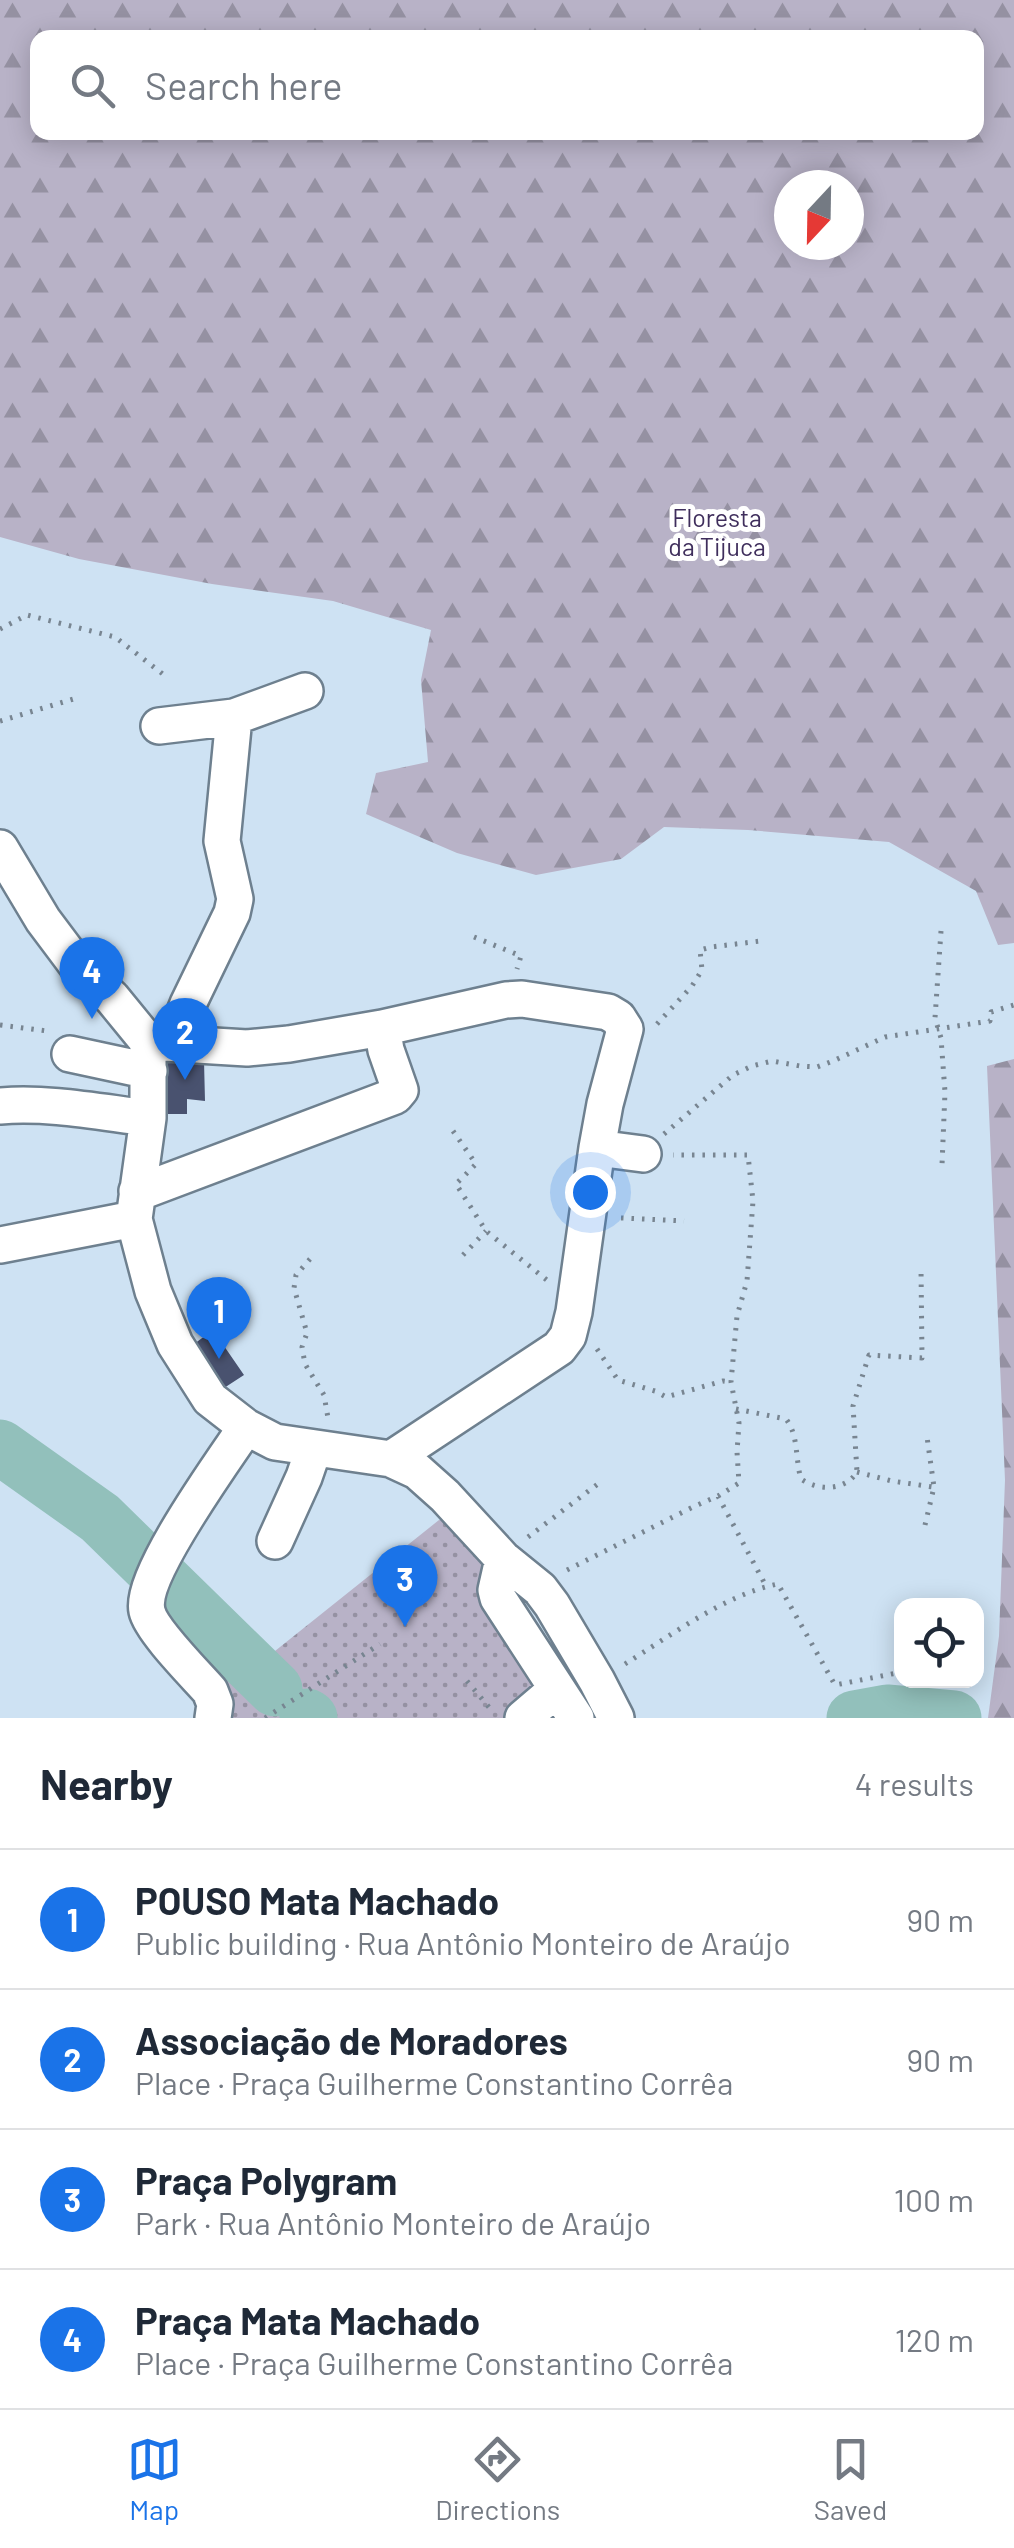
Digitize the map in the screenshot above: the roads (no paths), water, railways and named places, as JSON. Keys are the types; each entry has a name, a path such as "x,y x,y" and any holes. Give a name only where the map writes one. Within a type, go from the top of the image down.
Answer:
{"street":[{"path":"159,726 234,718 305,690"},
{"path":"234,718 222,841 235,900 188,1004 157,1052 140,1200 153,1291 175,1344 210,1400 246,1427 275,1442 391,1459 416,1470 445,1496 552,1604 616,1718"},
{"path":"0,848 43,920 76,964 112,998 157,1052"},
{"path":"64,1043 157,1052 384,1039 506,1000 522,999 596,1009 618,1018 622,1042 605,1104 568,1336 559,1348 391,1459"},
{"path":"0,1245 140,1200 395,1096 400,1090 384,1039"},
{"path":"0,1106 52,1106 148,1118"},
{"path":"597,1148 643,1154"},
{"path":"212,1718 215,1704 210,1691 148,1617 146,1609 164,1554 246,1427"},
{"path":"275,1541 304,1477 325,1449"},
{"path":"503,1558 498,1598 567,1704 523,1718"}],"waterway":[{"path":"0,1447 100,1518 275,1689"},
{"path":"854,1718 887,1712 954,1718"}],"place":[{"name":"Praça Mata Machado","path":"92,1019"},
{"name":"Associação de Moradores","path":"185,1080"},
{"name":"POUSO Mata Machado","path":"219,1359"},
{"name":"Praça Polygram","path":"405,1627"}],"park label":[{"name":"Floresta da Tijuca","path":"717,532"}]}
